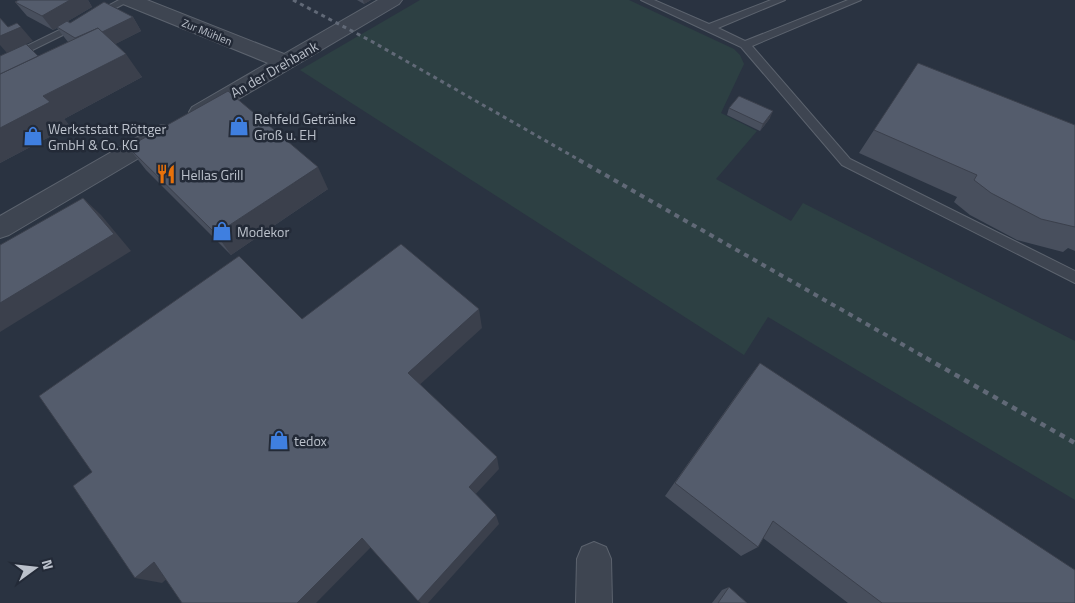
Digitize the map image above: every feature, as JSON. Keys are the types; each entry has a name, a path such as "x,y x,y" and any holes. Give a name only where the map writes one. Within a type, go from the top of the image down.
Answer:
{"street":[{"name":"Zur Mühlen","path":"130,0 285,62"},
{"name":"An der Drehbank","path":"0,228 392,0"},
{"path":"594,559 594,603"}],"lane":[{"path":"0,64 126,0"},
{"path":"646,0 745,45 846,162 1075,277"},
{"path":"709,28 780,0"},
{"path":"745,45 856,0"}],"shaded area":[{"path":"420,0 629,0 734,49 740,55 744,64 721,113 757,131 716,179 791,221 803,203 1075,341 1075,500 768,317 744,355 300,70"}],"building":[{"path":"19,0 70,0 42,16 15,2"},
{"path":"104,2 133,17 102,32 98,28 75,38 57,27 67,21 70,23"},
{"path":"0,18 8,27 17,23 21,27 0,36"},
{"path":"98,28 126,54 43,96 50,102 0,128 0,74"},
{"path":"26,44 38,56 0,74 0,56"},
{"path":"918,63 1075,125 1075,227 1041,219 991,193 974,180 977,175 874,130"},
{"path":"228,91 318,167 216,234 128,147"},
{"path":"739,96 773,111 763,124 729,108"},
{"path":"83,198 114,234 0,303 0,245"},
{"name":"tedox","path":"401,244 479,309 408,373 497,457 469,487 496,515 418,601 362,538 297,603 182,603 154,562 135,578 73,486 92,472 39,396 239,256 302,319"},
{"path":"760,363 1075,570 1075,603 882,603 773,521 758,547 675,483"},
{"path":"729,587 747,603 718,603"}],"railway":[{"path":"293,0 371,41 581,161"},
{"path":"579,160 928,359"},
{"path":"926,358 1075,443"}],"place":[{"name":"Rehfeld Getränke Groß u. EH","path":"239,126"},
{"name":"Werkststatt Röttger GmbH & Co. KG","path":"33,136"},
{"name":"Hellas Grill","path":"166,174"},
{"name":"Modekor","path":"222,231"},
{"name":"tedox","path":"279,440"}]}
